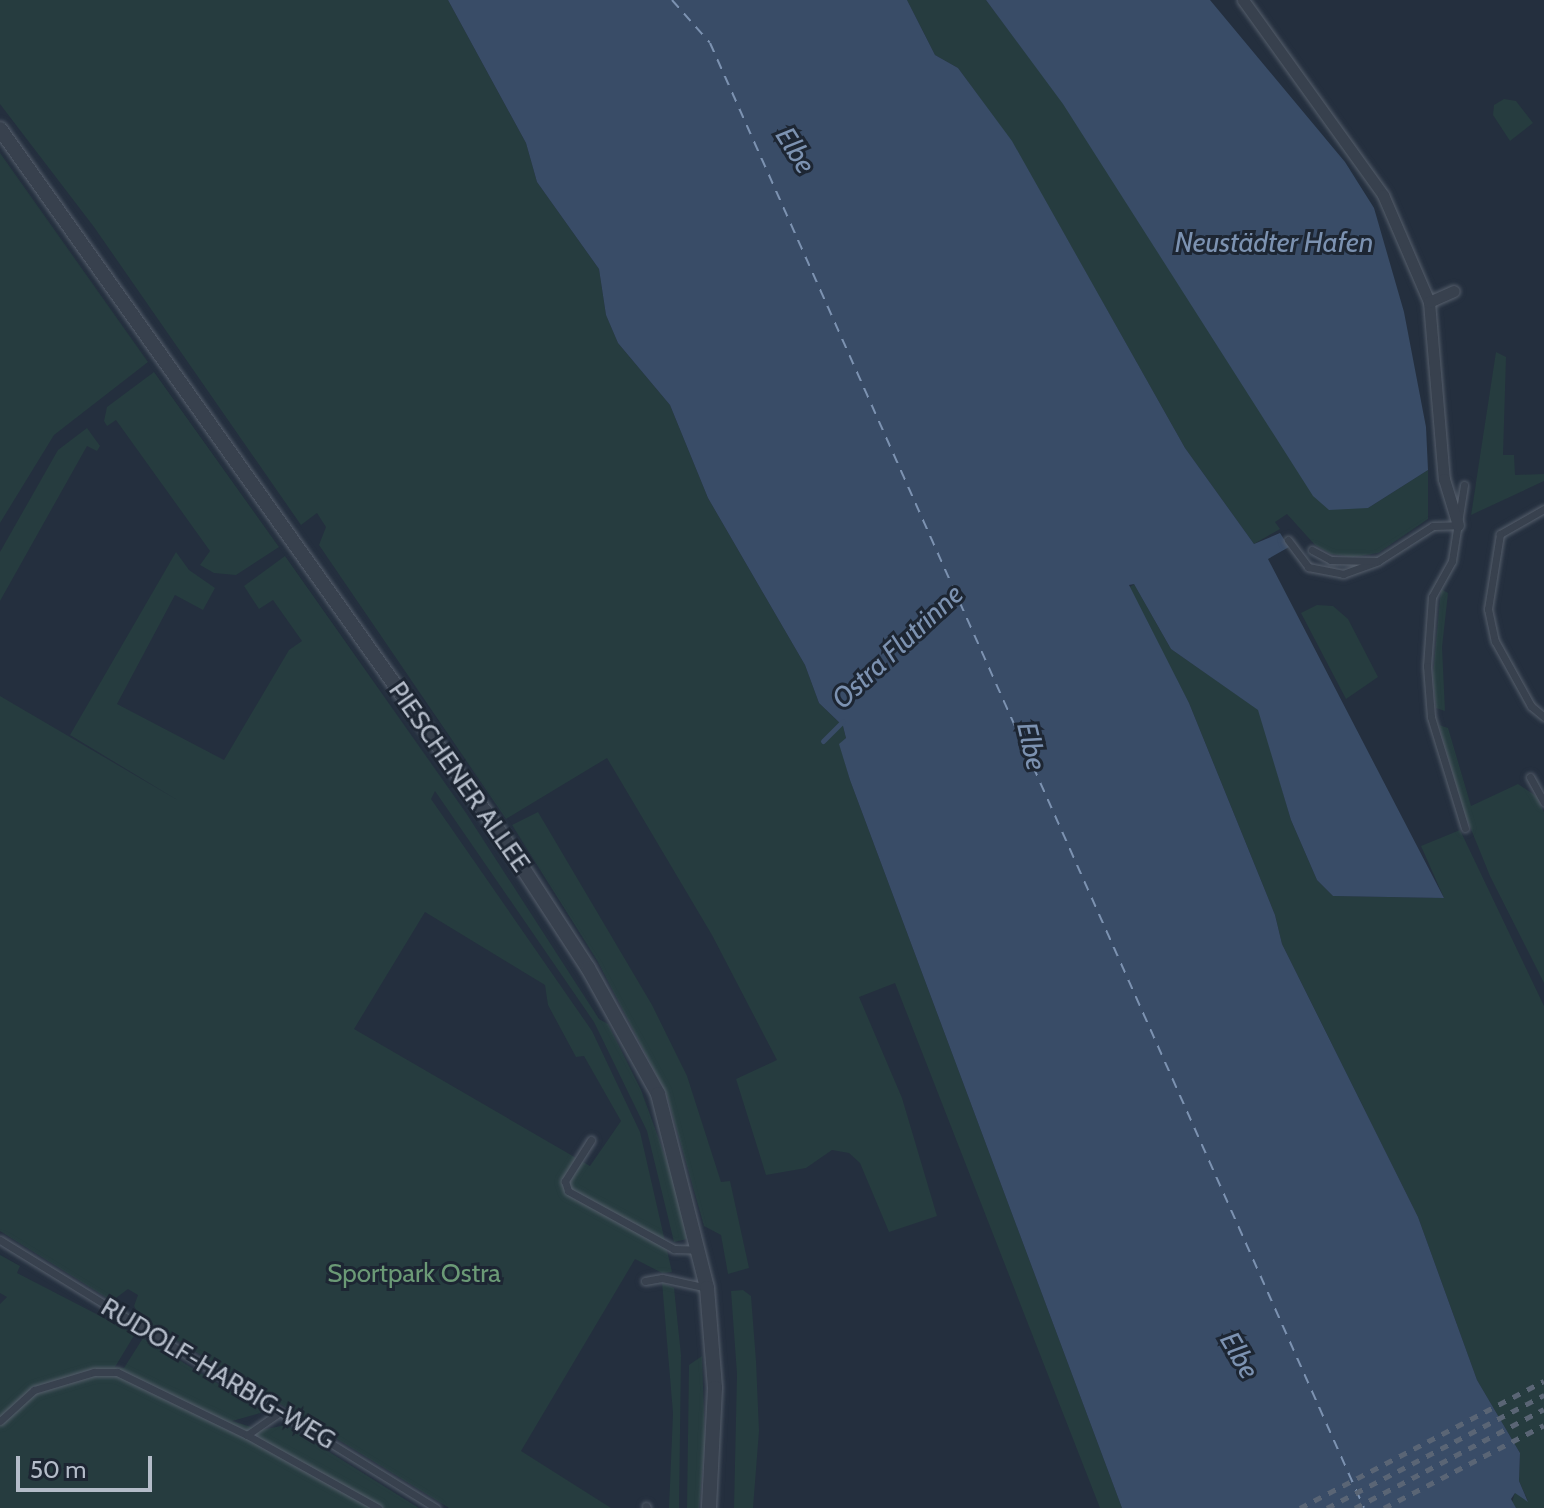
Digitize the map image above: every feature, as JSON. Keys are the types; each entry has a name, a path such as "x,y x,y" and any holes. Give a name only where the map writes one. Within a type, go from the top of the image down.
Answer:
{"street":[{"path":"1243,0 1387,193 1429,302 1444,479 1458,525"},
{"name":"PIESCHENER ALLEE","path":"0,129 209,417 498,830 588,968 658,1094 700,1250 707,1288 715,1388 709,1508"},
{"path":"1429,302 1454,291"}],"lane":[{"path":"1464,485 1452,561 1432,597 1427,666 1431,717 1465,828"},
{"path":"1544,509 1500,534 1488,609 1495,641 1531,706 1544,717"},
{"path":"1288,540 1308,567 1324,574 1361,570 1433,526 1458,525"},
{"path":"1312,550 1331,560 1378,561"},
{"path":"1530,777 1544,802"},
{"path":"591,1140 565,1181 568,1191 674,1249 700,1250"},
{"name":"RUDOLF-HARBIG-WEG","path":"0,1240 436,1508"},
{"path":"645,1281 662,1278 707,1288"},
{"path":"0,1421 50,1382 117,1372 247,1435 378,1508"},
{"path":"247,1435 280,1412"}],"green space":[{"path":"0,0 448,0 526,143 537,182 599,269 606,315 618,343 670,405 708,498 805,665 819,703 843,726 846,738 840,744 850,780 1122,1508 1100,1508 895,983 859,997 902,1098 937,1216 889,1232 860,1163 849,1153 832,1150 806,1168 766,1175 736,1079 777,1060 712,935 607,758 506,819 319,545 326,527 317,513 301,525 94,227 0,104"},
{"path":"907,0 986,0 1368,508 1428,470 1428,519 1378,553 1353,557 1331,554 1315,545 1287,514 1275,522 1280,529 1254,544 1185,448 1012,142 958,68 935,55"},
{"path":"1504,99 1516,101 1533,123 1510,141 1493,115 1494,105"},
{"path":"0,153 148,362 54,435 0,523"},
{"path":"1496,352 1506,357 1503,455 1514,455 1515,475 1544,474 1544,481 1471,515"},
{"path":"154,372 279,547 236,575 214,573 200,565 210,551 116,420 107,426 104,421 107,407"},
{"path":"87,428 100,446 97,451 87,446 0,601 0,552 58,450"},
{"name":"Sportpark Ostra","path":"176,552 189,570 215,588 203,610 175,595 117,704 224,760 289,650 302,641 273,600 259,609 244,586 285,556 466,813 599,1019 608,1024 641,1090 672,1175 687,1239 674,1242 647,1131 594,1022 435,791 431,799 592,1031 640,1132 672,1272 662,1273 635,1259 521,1451 611,1508 449,1508 141,1318 134,1306 138,1295 128,1289 112,1301 0,1231 0,696 179,801 70,735","holes":["425,912 545,985 548,1005 576,1057 584,1056 621,1121 590,1166 354,1029"]},
{"path":"1134,584 1171,649 1259,710 1291,820 1317,880 1333,896 1444,898 1421,846 1460,830 1544,1006 1544,1508 1516,1508 1512,1503 1515,1492 1528,1501 1519,1481 1520,1453 1477,1380 1418,1217 1282,944 1275,915 1189,703 1127,589"},
{"path":"1441,589 1448,593 1442,647 1445,711 1436,708 1433,675"},
{"path":"1317,605 1333,606 1348,619 1378,677 1346,699 1301,613"},
{"path":"1439,725 1448,728 1471,806 1518,784 1536,796 1544,812 1544,983 1490,876 1464,812"},
{"path":"538,812 652,1005 687,1076 721,1182 730,1181 749,1268 728,1274 721,1235 704,1226 667,1095 598,962 512,825"},
{"path":"0,1255 20,1266 17,1273 135,1334 115,1367 124,1368 143,1338 264,1412 232,1421 261,1430 286,1425 419,1508 0,1508 0,1304 7,1297 0,1293"},
{"path":"662,1282 674,1288 681,1355 679,1508 669,1508 673,1413"},
{"path":"743,1290 751,1296 756,1361 759,1431 753,1508 734,1508 737,1374 731,1291"},
{"path":"702,1356 705,1443 699,1508 687,1508 689,1365"}],"water":[{"name":"Elbe","path":"448,0 907,0 935,55 958,68 1012,141 1185,448 1254,544 1280,533 1289,547 1268,559 1444,898 1333,896 1317,880 1291,820 1258,710 1171,649 1134,584 1129,585 1189,703 1275,915 1282,944 1418,1217 1477,1380 1520,1453 1519,1481 1528,1502 1515,1493 1511,1499 1516,1508 1122,1508 850,780 839,744 846,738 843,726 819,703 805,665 708,498 670,405 618,343 606,315 599,269 537,182 526,143"},
{"name":"Neustädter Hafen","path":"986,0 1210,0 1345,162 1374,208 1404,312 1426,427 1428,470 1368,508 1329,510 1313,496 1063,104"}],"waterway":[{"name":"Ostra Flutrinne","path":"823,741 843,721"}],"ferry route":[{"path":"672,0 710,43 1364,1508"}],"railway":[{"path":"1300,1508 1544,1381"},
{"path":"1327,1508 1544,1395"},
{"path":"1355,1508 1544,1409"},
{"path":"1384,1508 1544,1425"}]}
